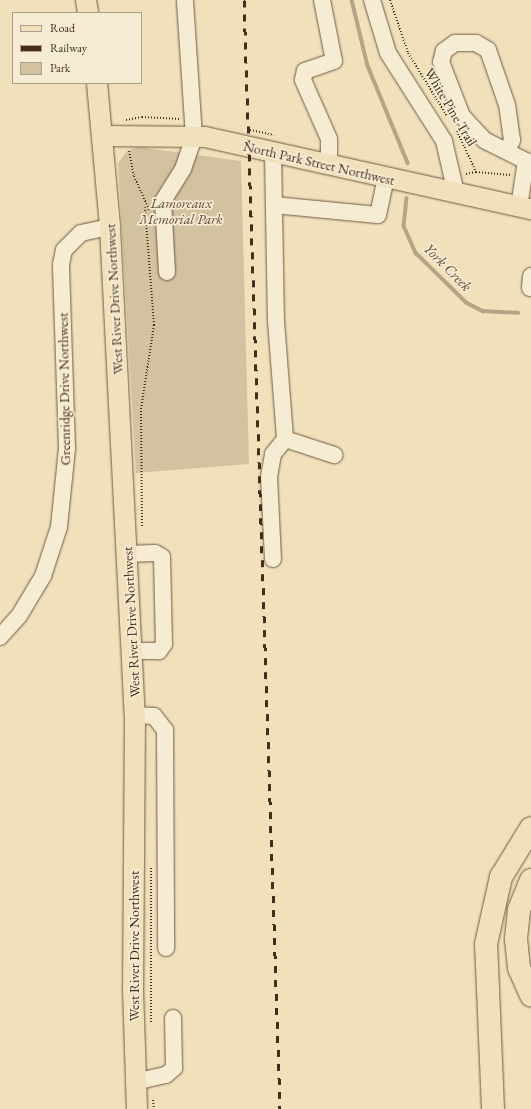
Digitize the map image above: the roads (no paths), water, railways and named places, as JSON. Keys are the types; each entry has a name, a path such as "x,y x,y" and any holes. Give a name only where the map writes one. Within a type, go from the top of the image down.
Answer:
{"highway":[{"path":"493,1109 486,944 501,877 531,828"},
{"path":"531,880 519,910 516,939 520,972 531,995"}],"main road":[{"path":"86,0 88,12"},
{"name":"West River Drive Northwest","path":"97,84 104,136 110,227 136,715 135,1082 137,1109"},
{"name":"North Park Street Northwest","path":"104,136 194,137 273,152 525,208"}],"street":[{"path":"167,272 163,201 183,169 194,137 185,0"},
{"path":"322,0 334,61 305,71 303,80 329,139 329,165"},
{"path":"372,0 388,52 444,141 456,193"},
{"path":"508,150 512,140 501,83 488,50 476,43 455,43 444,51 441,62 445,72 455,121 484,140 508,150 526,161 525,208"},
{"path":"273,152 276,320 285,439 272,454 269,477 274,559"},
{"path":"274,205 378,215 386,178"},
{"name":"Greenridge Drive Northwest","path":"0,638 19,616 44,576 59,527 67,448 61,264 64,250 81,233 110,227"},
{"path":"285,439 334,455"},
{"path":"127,554 155,553 162,557 164,644 159,651 132,651"},
{"path":"136,715 154,716 165,730 166,948"},
{"path":"135,1082 166,1075 174,1068 173,1018"}],"waterway":[{"name":"York Creek","path":"352,0 368,66 408,163"},
{"name":"York Creek","path":"407,198 404,226 416,253 467,303 483,311 518,313"}],"railway":[{"path":"244,0 280,1109"}],"park label":[{"name":"Lamoreaux Memorial Park","path":"181,212"}]}
